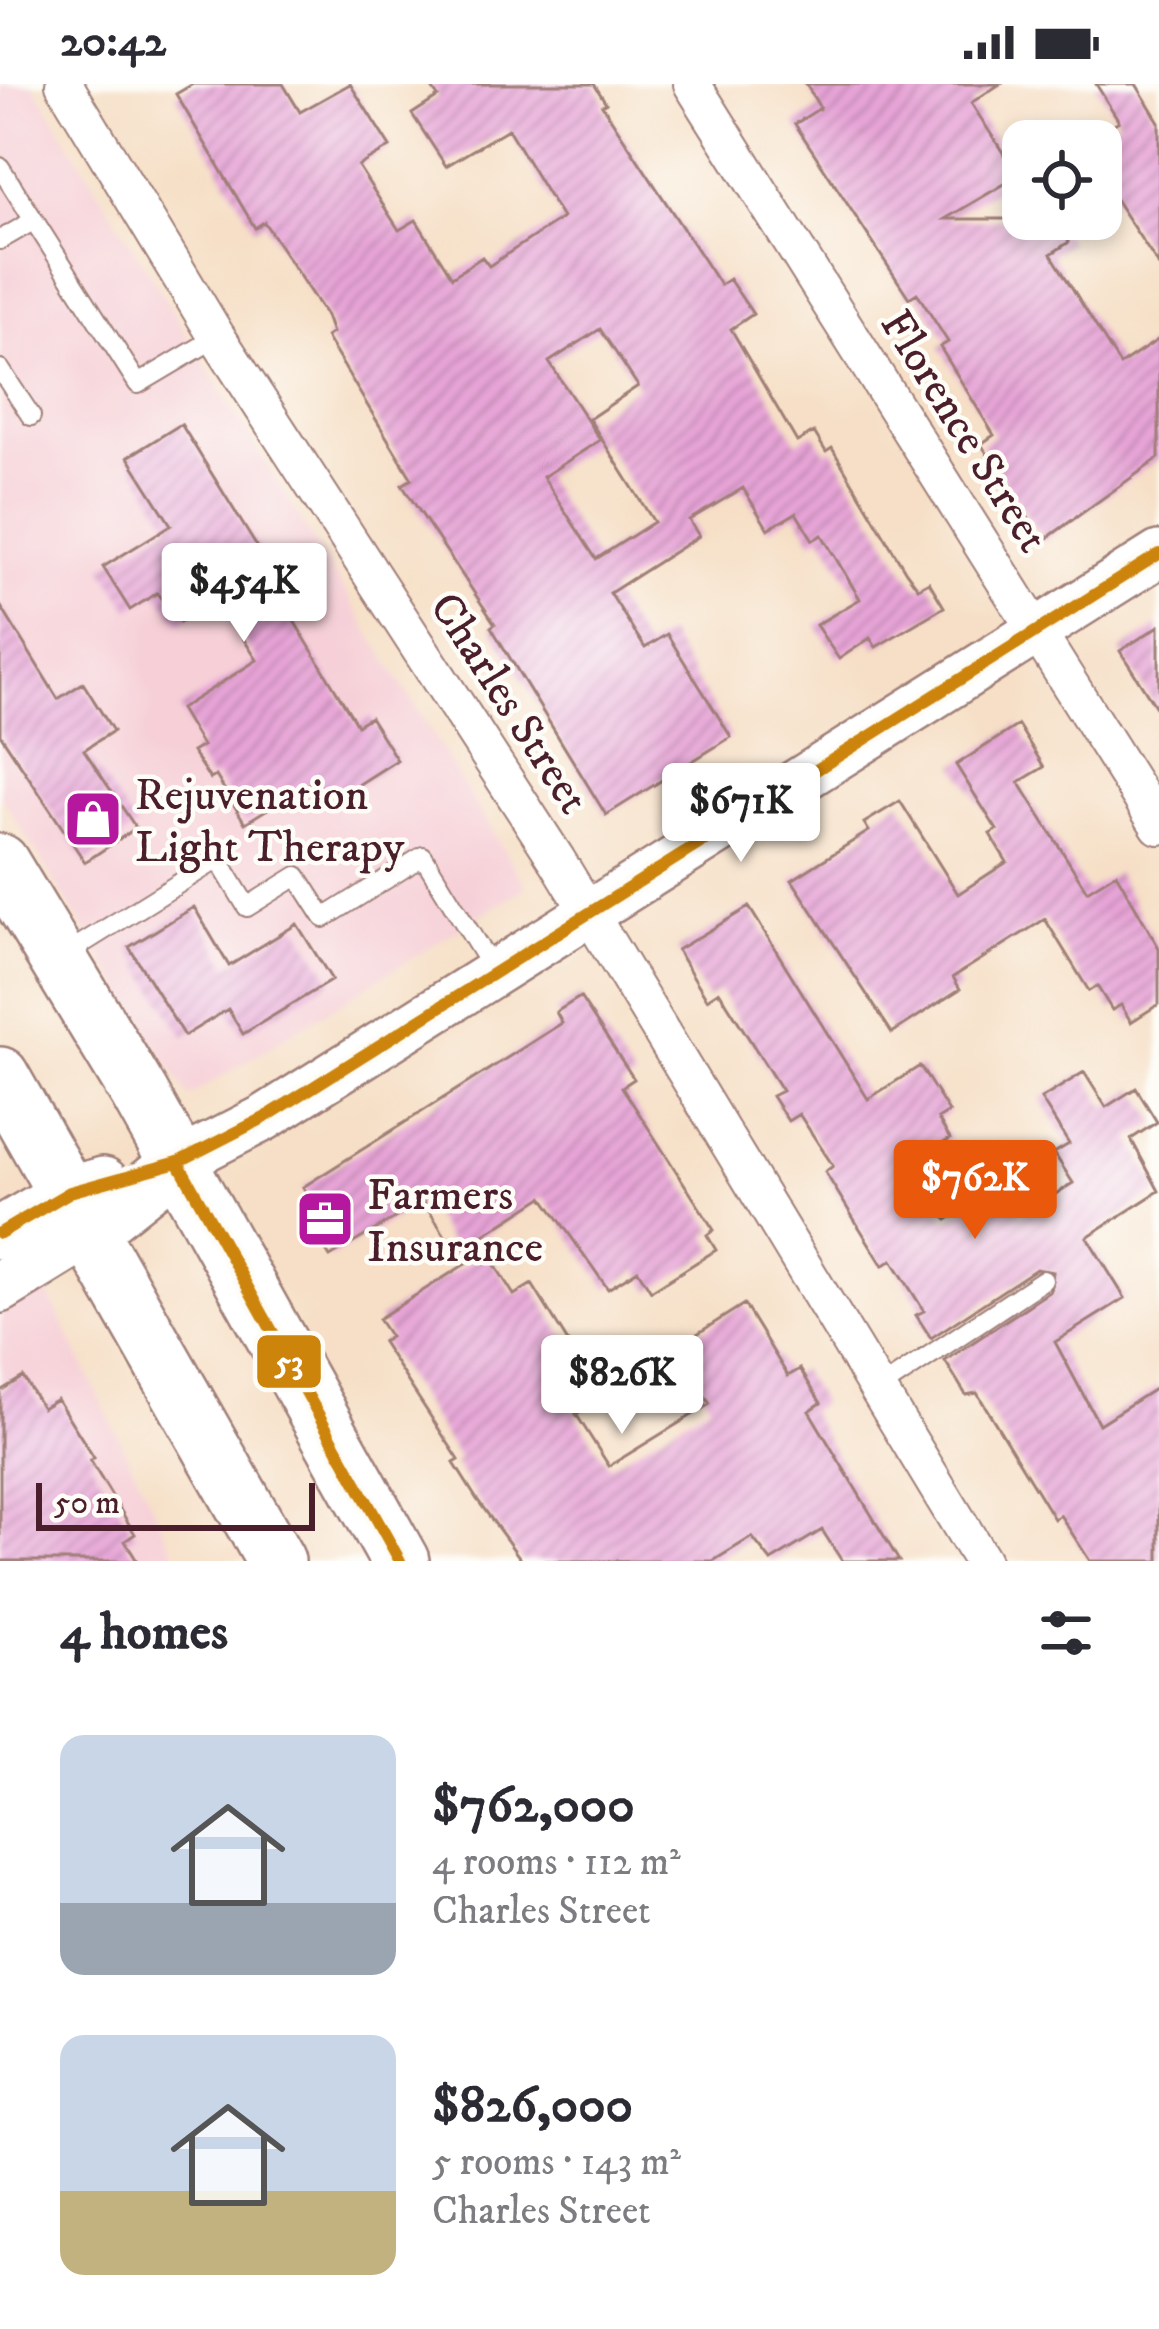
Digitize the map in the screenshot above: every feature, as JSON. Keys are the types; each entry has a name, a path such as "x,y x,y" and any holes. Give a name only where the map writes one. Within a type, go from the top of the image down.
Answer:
{"main road":[{"path":"0,863 178,1162 400,1561"},
{"path":"0,1076 277,1561"},
{"path":"0,1233 81,1212 178,1162"},
{"path":"0,1287 81,1212"}],"street":[{"name":"Charles Street","path":"64,84 217,337 589,913 982,1561"},
{"name":"Florence Street","path":"692,84 1159,826"},
{"path":"178,1162 264,1118 1159,554"}],"lane":[{"path":"0,167 138,384 217,337"},
{"path":"0,240 33,220"},
{"path":"0,369 32,416"},
{"path":"60,958 218,860 247,907 297,876 324,918 423,856 495,972"},
{"path":"876,1391 1043,1280"}],"shaded area":[{"path":"0,84 33,84 526,887 189,1097 0,794"},
{"path":"0,1195 179,1561 0,1561"}],"building":[{"path":"193,84 283,84 300,112 350,84 390,147 358,166 399,230 416,220 452,277 482,257 489,266 562,218 508,129 446,166 412,114 438,97 429,84 594,84 606,103 602,105 720,285 729,279 753,314 731,329 797,442 814,432 826,452 832,448 906,572 918,588 929,582 944,607 876,647 870,638 839,659 816,625 860,599 822,535 813,540 796,513 768,529 743,488 689,520 699,536 610,593 645,648 667,634 731,737 606,815 491,627 495,624 402,485 412,479 326,337 332,333 326,316 264,222 255,228 176,94","holes":["600,329 638,386 589,419 654,522 596,559 543,477 600,440 549,362"]},
{"path":"806,84 1000,84 971,103 1002,151 1002,185 945,219 1002,219 1002,240 1068,240 1051,254 1120,365 1159,339 1159,458 1043,541 981,444 994,435 940,347 948,342 917,293 909,298 795,124 820,108"},
{"path":"1096,84 1136,84 1159,122 1159,266 1122,210 1122,120"},
{"path":"181,424 294,607 288,611 357,725 370,717 397,760 339,797 333,788 321,795 313,781 245,823 216,776 210,779 192,752 202,746 180,709 257,660 215,595 180,622 157,593 130,610 103,567 171,525 128,457"},
{"path":"0,605 58,699 83,683 113,731 84,750 136,828 85,862 0,734"},
{"path":"1159,626 1159,712 1120,651"},
{"path":"1018,725 1044,767 1019,782 1087,891 1116,873 1159,948 1159,1004 1131,1022 1121,1005 1112,1010 1097,986 1089,991 1045,919 953,977 960,989 892,1033 792,880 869,831 864,823 900,801 958,894 1007,862 990,834 997,830 956,765"},
{"path":"194,907 229,966 297,924 332,980 243,1034 228,1009 184,1036 129,947"},
{"path":"749,907 868,1099 920,1066 949,1112 938,1119 950,1139 910,1164 947,1220 1003,1184 1022,1215 1073,1183 1054,1153 1069,1144 1041,1099 1084,1072 1106,1107 1136,1088 1157,1122 1131,1139 1159,1191 1087,1237 1125,1298 1055,1342 1099,1424 1159,1386 1159,1561 1090,1561 1060,1515 1054,1519 977,1393 966,1395 945,1361 1050,1291 1053,1272 1036,1269 931,1338 916,1315 924,1311 892,1260 883,1266 825,1172 833,1166 799,1114 788,1121 772,1096 782,1091 719,991 707,999 677,950"},
{"path":"580,997 634,1079 622,1087 714,1230 707,1235 716,1250 651,1291 638,1270 608,1289 543,1197 456,1253 423,1201 330,1257 298,1207 310,1199 303,1187 562,1023 556,1012"},
{"path":"486,1251 514,1295 532,1284 602,1397 576,1414 609,1466 710,1404 675,1348 744,1304 788,1376 800,1369 821,1403 809,1411 899,1561 842,1561 822,1530 771,1561 752,1537 713,1561 522,1561 476,1498 454,1463 459,1460 382,1342 390,1337 378,1319"},
{"path":"23,1377 42,1408 57,1399 94,1458 90,1460 135,1534 125,1541 137,1561 0,1561 0,1391"}],"transit line":[{"name":"53","path":"0,1233 70,1192 178,1162 264,1118 1159,554"},
{"name":"53","path":"178,1162 400,1561"}],"place":[{"name":"Rejuvenation Light Therapy","path":"93,819"},
{"name":"Farmers Insurance","path":"325,1219"}]}
